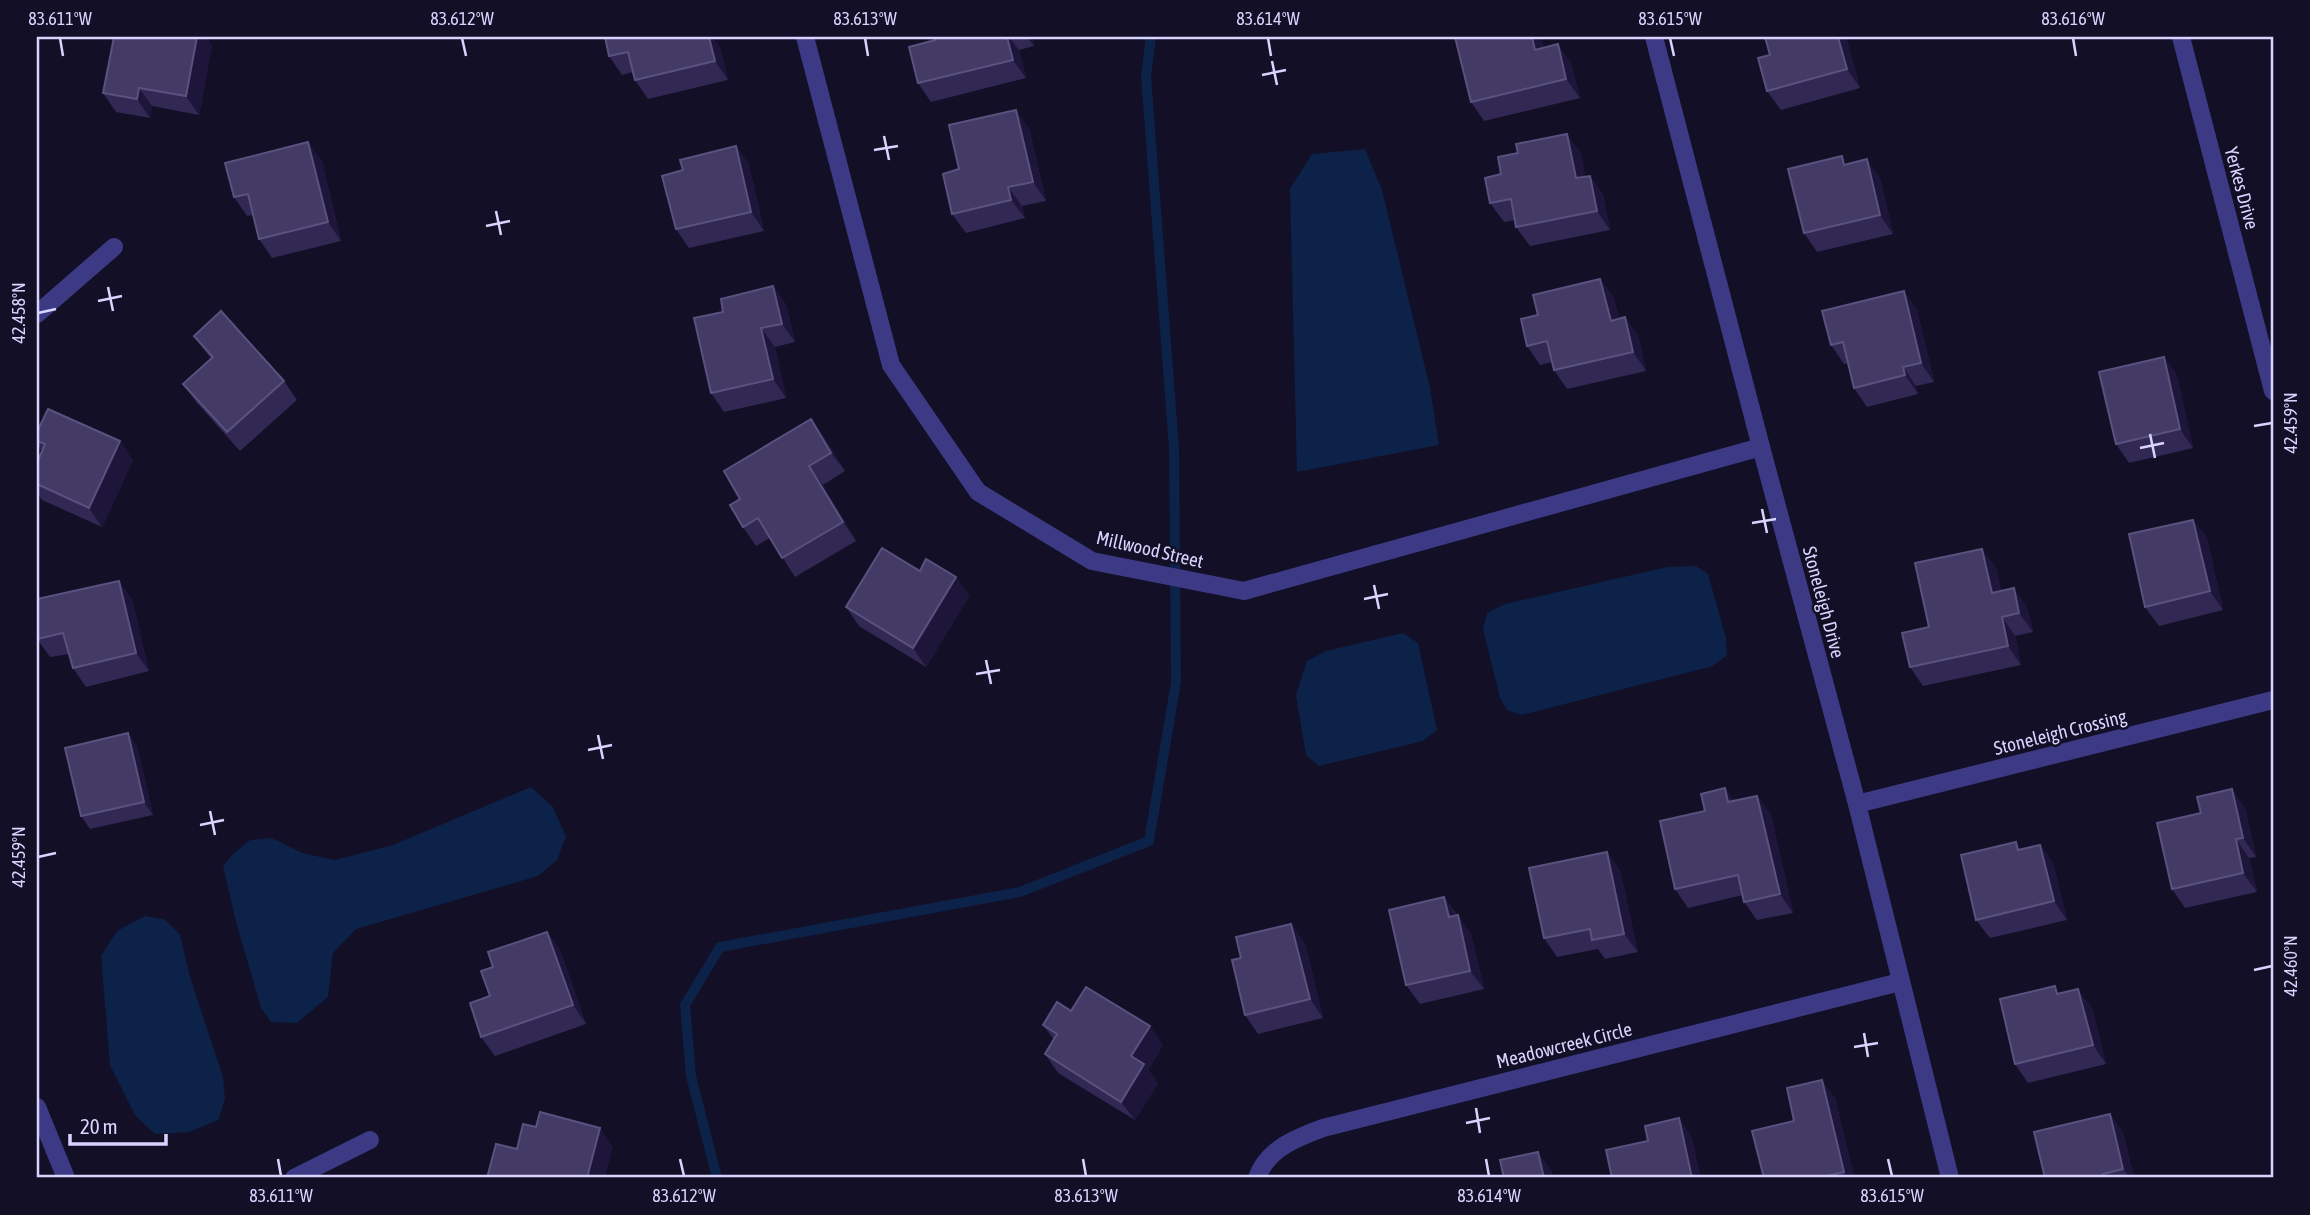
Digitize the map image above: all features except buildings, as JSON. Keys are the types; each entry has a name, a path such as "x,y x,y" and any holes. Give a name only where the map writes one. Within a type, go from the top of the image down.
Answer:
{"street":[{"name":"Millwood Street","path":"805,37 891,365 978,492 1092,561 1244,591 1761,447"},
{"name":"Stoneleigh Drive","path":"1654,37 1857,804 1950,1178"},
{"name":"Yerkes Drive","path":"2181,37 2273,391"},
{"path":"37,314 114,247"},
{"name":"Stoneleigh Crossing","path":"1857,804 2273,700"},
{"name":"Meadowcreek Circle","path":"1257,1178 1261,1166 1289,1140 1322,1128 1900,982"},
{"path":"37,1107 65,1178"},
{"path":"294,1178 370,1140"}],"water":[{"path":"1365,149 1382,190 1430,388 1439,445 1297,472 1290,189 1312,154"},
{"path":"1696,566 1708,574 1726,638 1727,655 1713,666 1522,715 1507,710 1500,698 1483,629 1487,613 1505,604 1667,567"},
{"path":"1403,633 1418,643 1437,730 1423,741 1319,766 1306,755 1296,695 1307,661 1326,651"},
{"path":"531,787 553,807 566,837 557,860 538,876 356,929 333,953 328,997 297,1023 271,1022 261,1008 223,866 235,852 250,840 272,838 302,853 335,860 393,845"},
{"path":"145,916 164,919 180,935 190,977 223,1077 225,1099 218,1120 189,1132 155,1134 135,1115 110,1065 101,956 117,931"}],"waterway":[{"path":"717,1178 691,1076 685,1005 720,947 1020,892 1149,841 1176,682 1174,449 1146,76 1151,37"}]}
